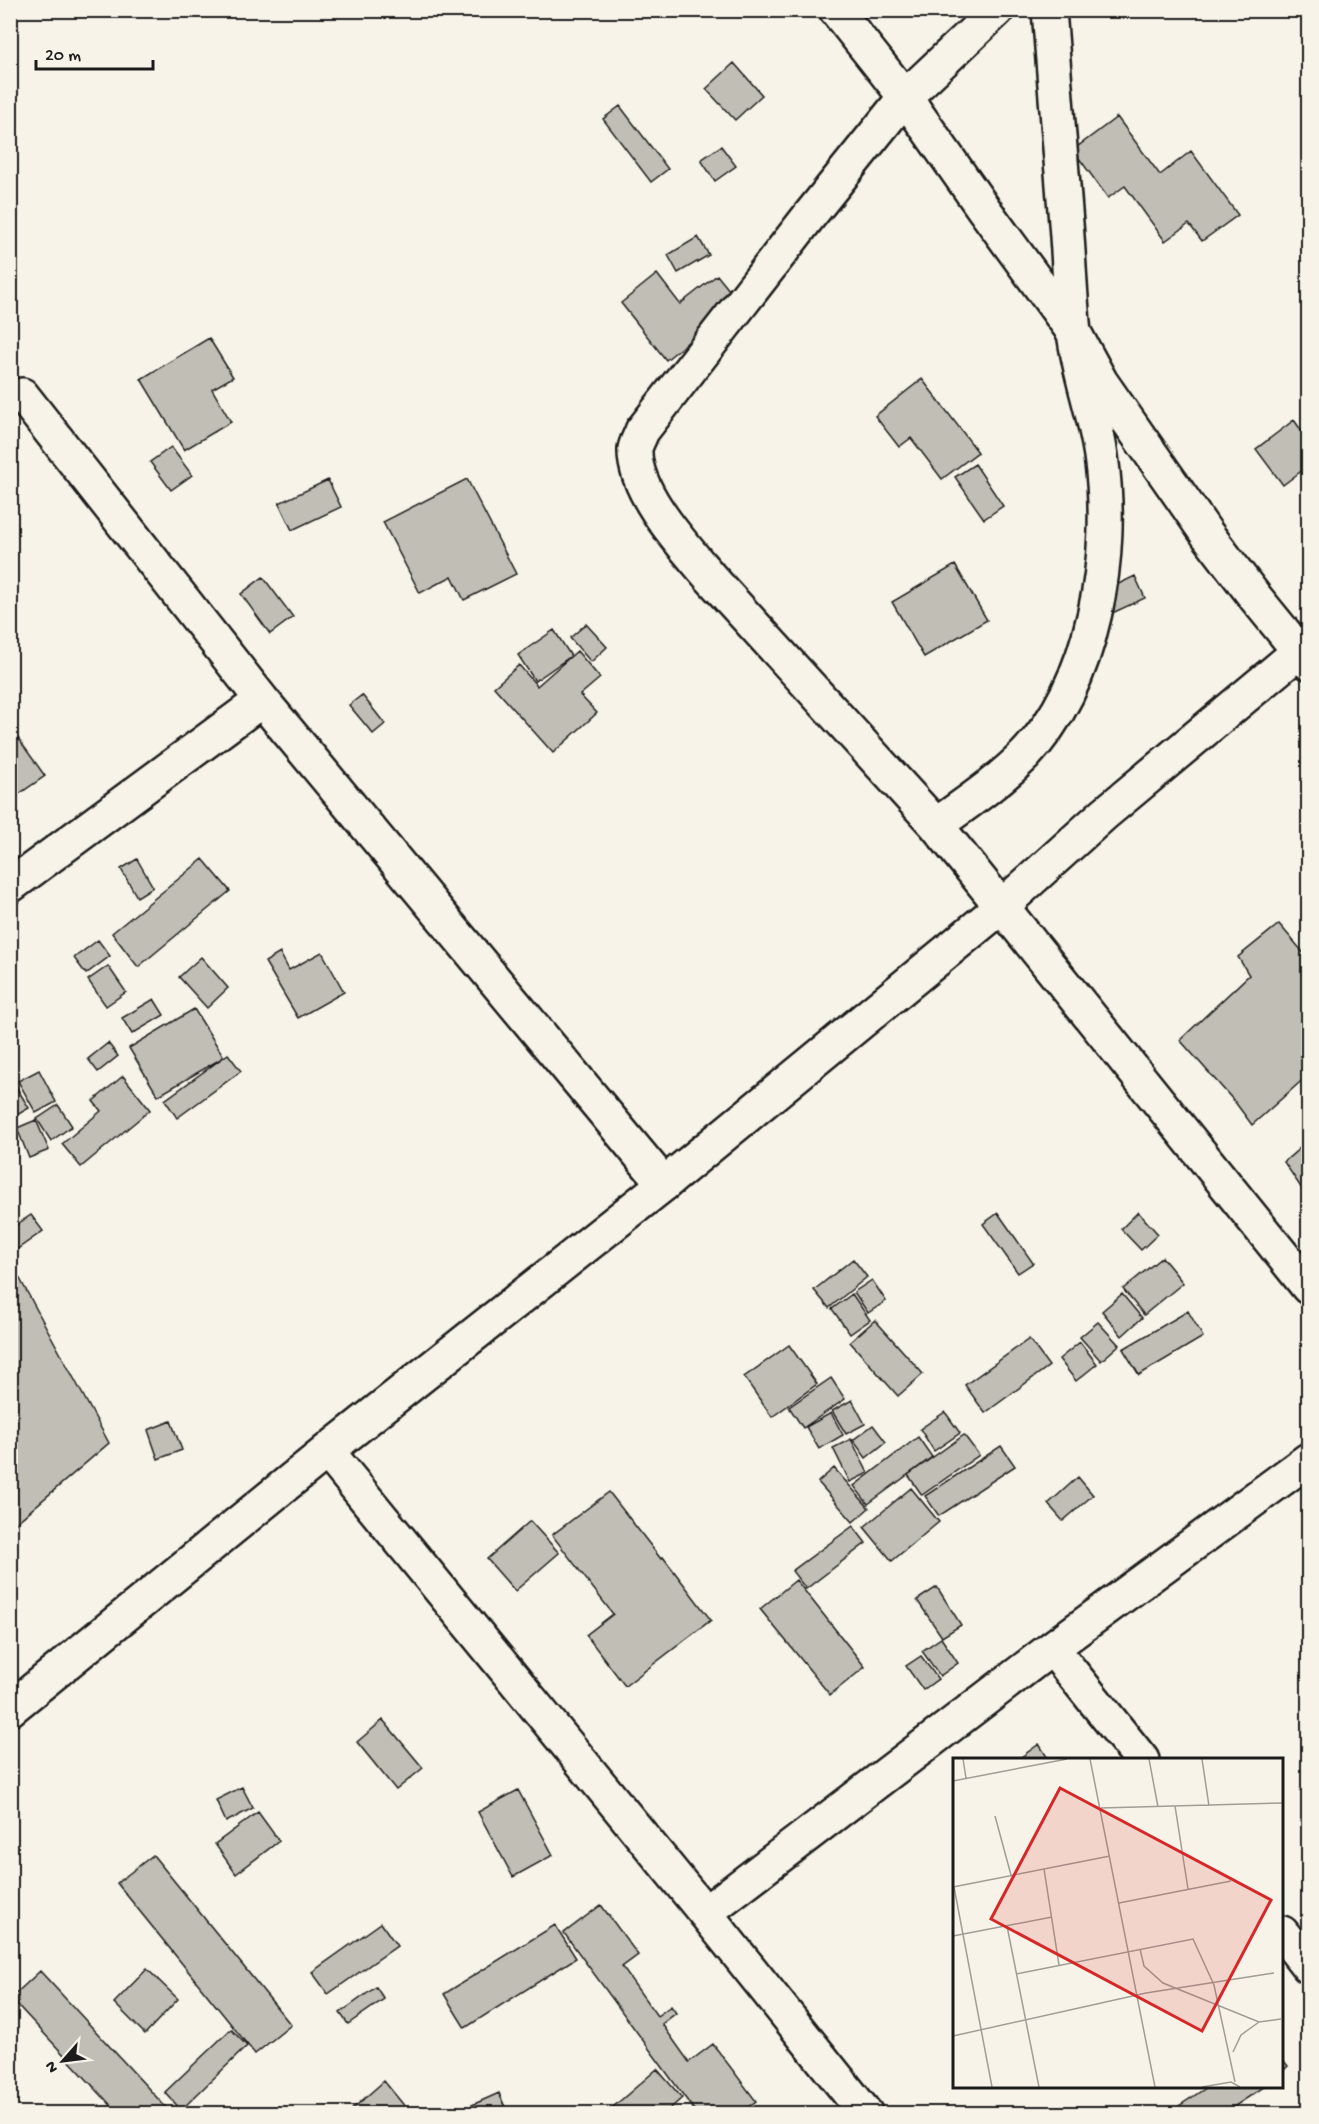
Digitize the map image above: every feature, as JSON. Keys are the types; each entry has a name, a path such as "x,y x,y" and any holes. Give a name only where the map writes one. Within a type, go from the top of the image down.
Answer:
{"street":[{"path":"10,1708 327,1451 664,1184 1001,907 1104,814 1305,652 1207,534 1101,382 1075,334 982,208 905,97 836,10"},
{"path":"997,10 905,97 810,215 642,431 635,446 636,460 649,495 683,545 936,825 1308,1287"},
{"path":"936,825 989,788 1025,754 1050,723 1081,660 1096,608 1104,546 1106,501 1101,454 1075,334 1049,10"},
{"path":"22,395 262,700 664,1184"},
{"path":"10,886 262,700"},
{"path":"327,1451 705,1913 866,2114"},
{"path":"705,1913 1052,1648 1308,1460"},
{"path":"1052,1648 1140,1758"},
{"path":"1283,1935 1308,1963"}],"building":[{"path":"734,63 762,95 735,120 706,89"},
{"path":"620,106 668,169 651,182 603,119"},
{"path":"1117,117 1160,175 1191,151 1238,215 1202,241 1189,224 1165,241 1125,186 1108,198 1073,150"},
{"path":"721,146 736,166 715,181 701,160"},
{"path":"698,237 709,255 678,273 668,255"},
{"path":"657,274 680,304 717,275 738,301 666,360 621,303"},
{"path":"209,338 233,377 212,389 231,422 184,450 141,379"},
{"path":"922,379 978,452 942,479 911,438 899,447 875,416"},
{"path":"1294,420 1308,440 1308,466 1283,485 1256,449"},
{"path":"171,447 192,475 171,490 150,462"},
{"path":"975,464 1003,506 984,519 955,477"},
{"path":"467,479 516,574 464,600 452,576 420,593 383,522"},
{"path":"328,480 341,507 292,530 279,503"},
{"path":"955,565 987,620 924,657 892,602"},
{"path":"1135,576 1145,598 1093,622 1083,601"},
{"path":"263,577 293,617 270,634 241,594"},
{"path":"586,624 607,647 591,662 570,638"},
{"path":"554,630 571,656 535,681 518,655"},
{"path":"577,651 600,678 580,695 597,713 553,753 494,687 519,665 537,686"},
{"path":"362,695 385,724 373,734 349,705"},
{"path":"10,727 45,776 10,800"},
{"path":"137,859 153,887 137,897 121,869"},
{"path":"203,859 230,891 138,967 112,933"},
{"path":"1279,924 1308,958 1308,1075 1252,1125 1235,1102 1180,1040 1249,975 1238,957"},
{"path":"98,940 110,956 86,974 74,958"},
{"path":"322,952 344,992 298,1018 265,962 280,953 289,970"},
{"path":"201,957 228,988 207,1008 179,977"},
{"path":"108,966 126,992 106,1006 88,980"},
{"path":"154,999 164,1015 132,1034 122,1018"},
{"path":"194,1009 224,1057 158,1096 129,1048"},
{"path":"108,1043 118,1056 98,1072 88,1059"},
{"path":"228,1054 241,1071 177,1118 165,1100"},
{"path":"39,1070 56,1102 36,1113 18,1081"},
{"path":"123,1076 150,1110 81,1167 62,1144 101,1111 93,1101"},
{"path":"15,1085 29,1108 10,1119 10,1088"},
{"path":"58,1105 72,1126 51,1141 37,1119"},
{"path":"36,1120 49,1150 29,1158 17,1128"},
{"path":"1308,1141 1308,1198 1284,1162"},
{"path":"1138,1212 1158,1234 1141,1250 1121,1229"},
{"path":"998,1213 1033,1263 1018,1273 983,1224"},
{"path":"31,1215 43,1231 16,1250 10,1243 10,1229"},
{"path":"1162,1257 1183,1283 1144,1315 1123,1289"},
{"path":"853,1259 867,1277 829,1308 814,1290"},
{"path":"13,1266 109,1443 10,1528 10,1267"},
{"path":"872,1280 886,1301 868,1313 854,1292"},
{"path":"852,1294 870,1320 850,1334 832,1309"},
{"path":"1122,1294 1142,1318 1122,1336 1102,1311"},
{"path":"1188,1311 1203,1337 1139,1375 1123,1349"},
{"path":"875,1320 923,1374 898,1396 850,1342"},
{"path":"1098,1322 1119,1345 1101,1361 1080,1337"},
{"path":"1029,1339 1049,1366 985,1413 965,1385"},
{"path":"1080,1342 1097,1364 1076,1381 1059,1359"},
{"path":"789,1345 817,1384 772,1417 744,1377"},
{"path":"831,1378 845,1399 803,1428 789,1407"},
{"path":"852,1400 865,1424 846,1434 832,1411"},
{"path":"945,1412 960,1433 934,1451 920,1429"},
{"path":"831,1413 843,1435 819,1449 806,1427"},
{"path":"171,1421 182,1450 158,1459 148,1430"},
{"path":"873,1425 886,1442 866,1458 853,1440"},
{"path":"964,1435 979,1455 922,1495 908,1475"},
{"path":"918,1437 932,1457 868,1504 854,1486"},
{"path":"851,1439 868,1473 850,1482 833,1448"},
{"path":"1001,1446 1015,1466 939,1516 925,1496"},
{"path":"834,1468 869,1508 853,1522 818,1482"},
{"path":"1078,1477 1093,1495 1063,1521 1048,1504"},
{"path":"911,1488 939,1522 892,1561 864,1527"},
{"path":"609,1492 711,1620 625,1686 586,1635 613,1614 552,1535"},
{"path":"530,1521 559,1553 515,1591 487,1559"},
{"path":"853,1526 866,1543 806,1589 792,1571"},
{"path":"796,1580 865,1667 830,1695 760,1609"},
{"path":"937,1587 961,1625 942,1637 917,1600"},
{"path":"941,1638 958,1663 940,1676 922,1651"},
{"path":"921,1656 938,1679 923,1690 906,1666"},
{"path":"383,1720 423,1768 396,1790 357,1742"},
{"path":"1039,1744 1048,1758 1020,1758"},
{"path":"242,1787 253,1808 226,1822 216,1800"},
{"path":"518,1790 553,1855 513,1877 478,1812"},
{"path":"258,1812 279,1841 236,1874 215,1844"},
{"path":"153,1855 291,2025 255,2054 117,1883"},
{"path":"601,1905 638,1955 622,1967 657,2016 671,2006 676,2013 662,2024 689,2062 713,2044 756,2101 739,2114 697,2114 564,1933"},
{"path":"381,1923 397,1946 328,1994 312,1972"},
{"path":"555,1925 576,1958 465,2028 444,1994"},
{"path":"147,1969 178,1999 145,2034 114,2003"},
{"path":"40,1971 172,2114 119,2114 11,1998"},
{"path":"376,1987 384,1999 348,2024 340,2013"},
{"path":"231,2029 247,2046 181,2110 165,2092"},
{"path":"1283,2060 1288,2066 1283,2071"},
{"path":"657,2069 682,2098 664,2114 605,2114"},
{"path":"384,2081 411,2114 347,2114"},
{"path":"1206,2088 1262,2088 1223,2114 1184,2114 1179,2106"},
{"path":"499,2093 508,2114 475,2114 472,2105"}]}
